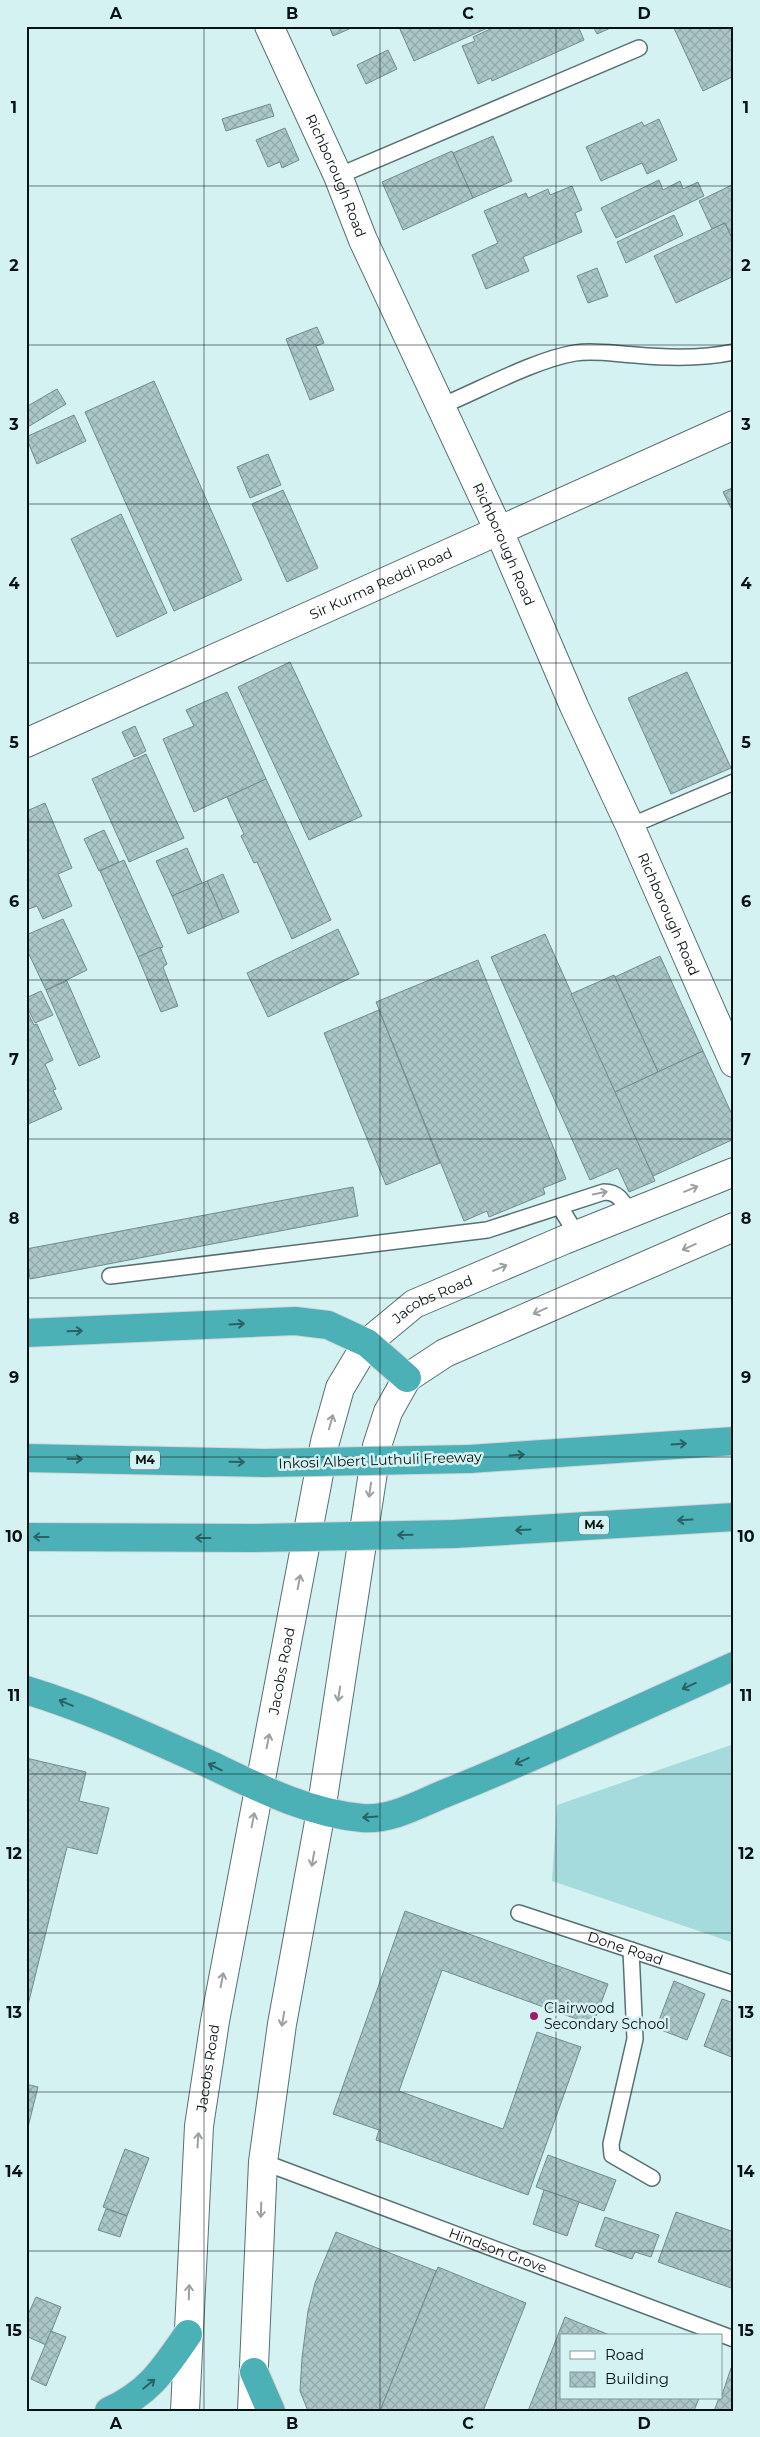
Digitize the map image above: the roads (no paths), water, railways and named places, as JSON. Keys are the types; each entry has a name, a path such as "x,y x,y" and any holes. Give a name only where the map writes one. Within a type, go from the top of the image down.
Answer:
{"highway":[{"path":"26,1333 295,1321 328,1325 367,1343 406,1378"},
{"name":"Inkosi Albert Luthuli Freeway","path":"26,1458 264,1463 469,1458 734,1441"},
{"name":"M4","path":"26,1537 252,1538 454,1534 734,1517"},
{"path":"26,1690 54,1698 135,1732 211,1765 259,1789 321,1811 364,1818 388,1816 472,1782 734,1666"},
{"path":"109,2411 124,2404 159,2376 188,2334"},
{"path":"254,2372 271,2411"}],"street":[{"name":"Richborough Road","path":"269,26 338,176 363,240 499,531 570,697 630,826 734,1063"},
{"name":"Sir Kurma Reddi Road","path":"26,743 734,425"},
{"name":"Jacobs Road","path":"185,2411 199,2126 215,2021 325,1442 340,1388 367,1343 414,1304 577,1235 734,1172"},
{"path":"252,2411 262,2162 282,2024 321,1811 377,1446 388,1412 406,1378 445,1353 734,1227"}],"lane":[{"path":"338,176 639,48"},
{"path":"441,406 549,359 575,353 607,352 681,357 718,356 734,352"},
{"path":"630,826 734,782"},
{"path":"110,1276 487,1230 594,1194 613,1192 619,1196 630,1214"},
{"path":"560,1206 577,1235"},
{"name":"Done Road","path":"519,1912 734,1984"},
{"path":"631,1950 635,2039 611,2144 612,2154 652,2178"},
{"name":"Hindson Grove","path":"262,2162 721,2334"},
{"name":"Hindson Grove","path":"722,2334 734,2339"}],"place":[{"name":"Clairwood Secondary School","path":"534,2016"}]}
